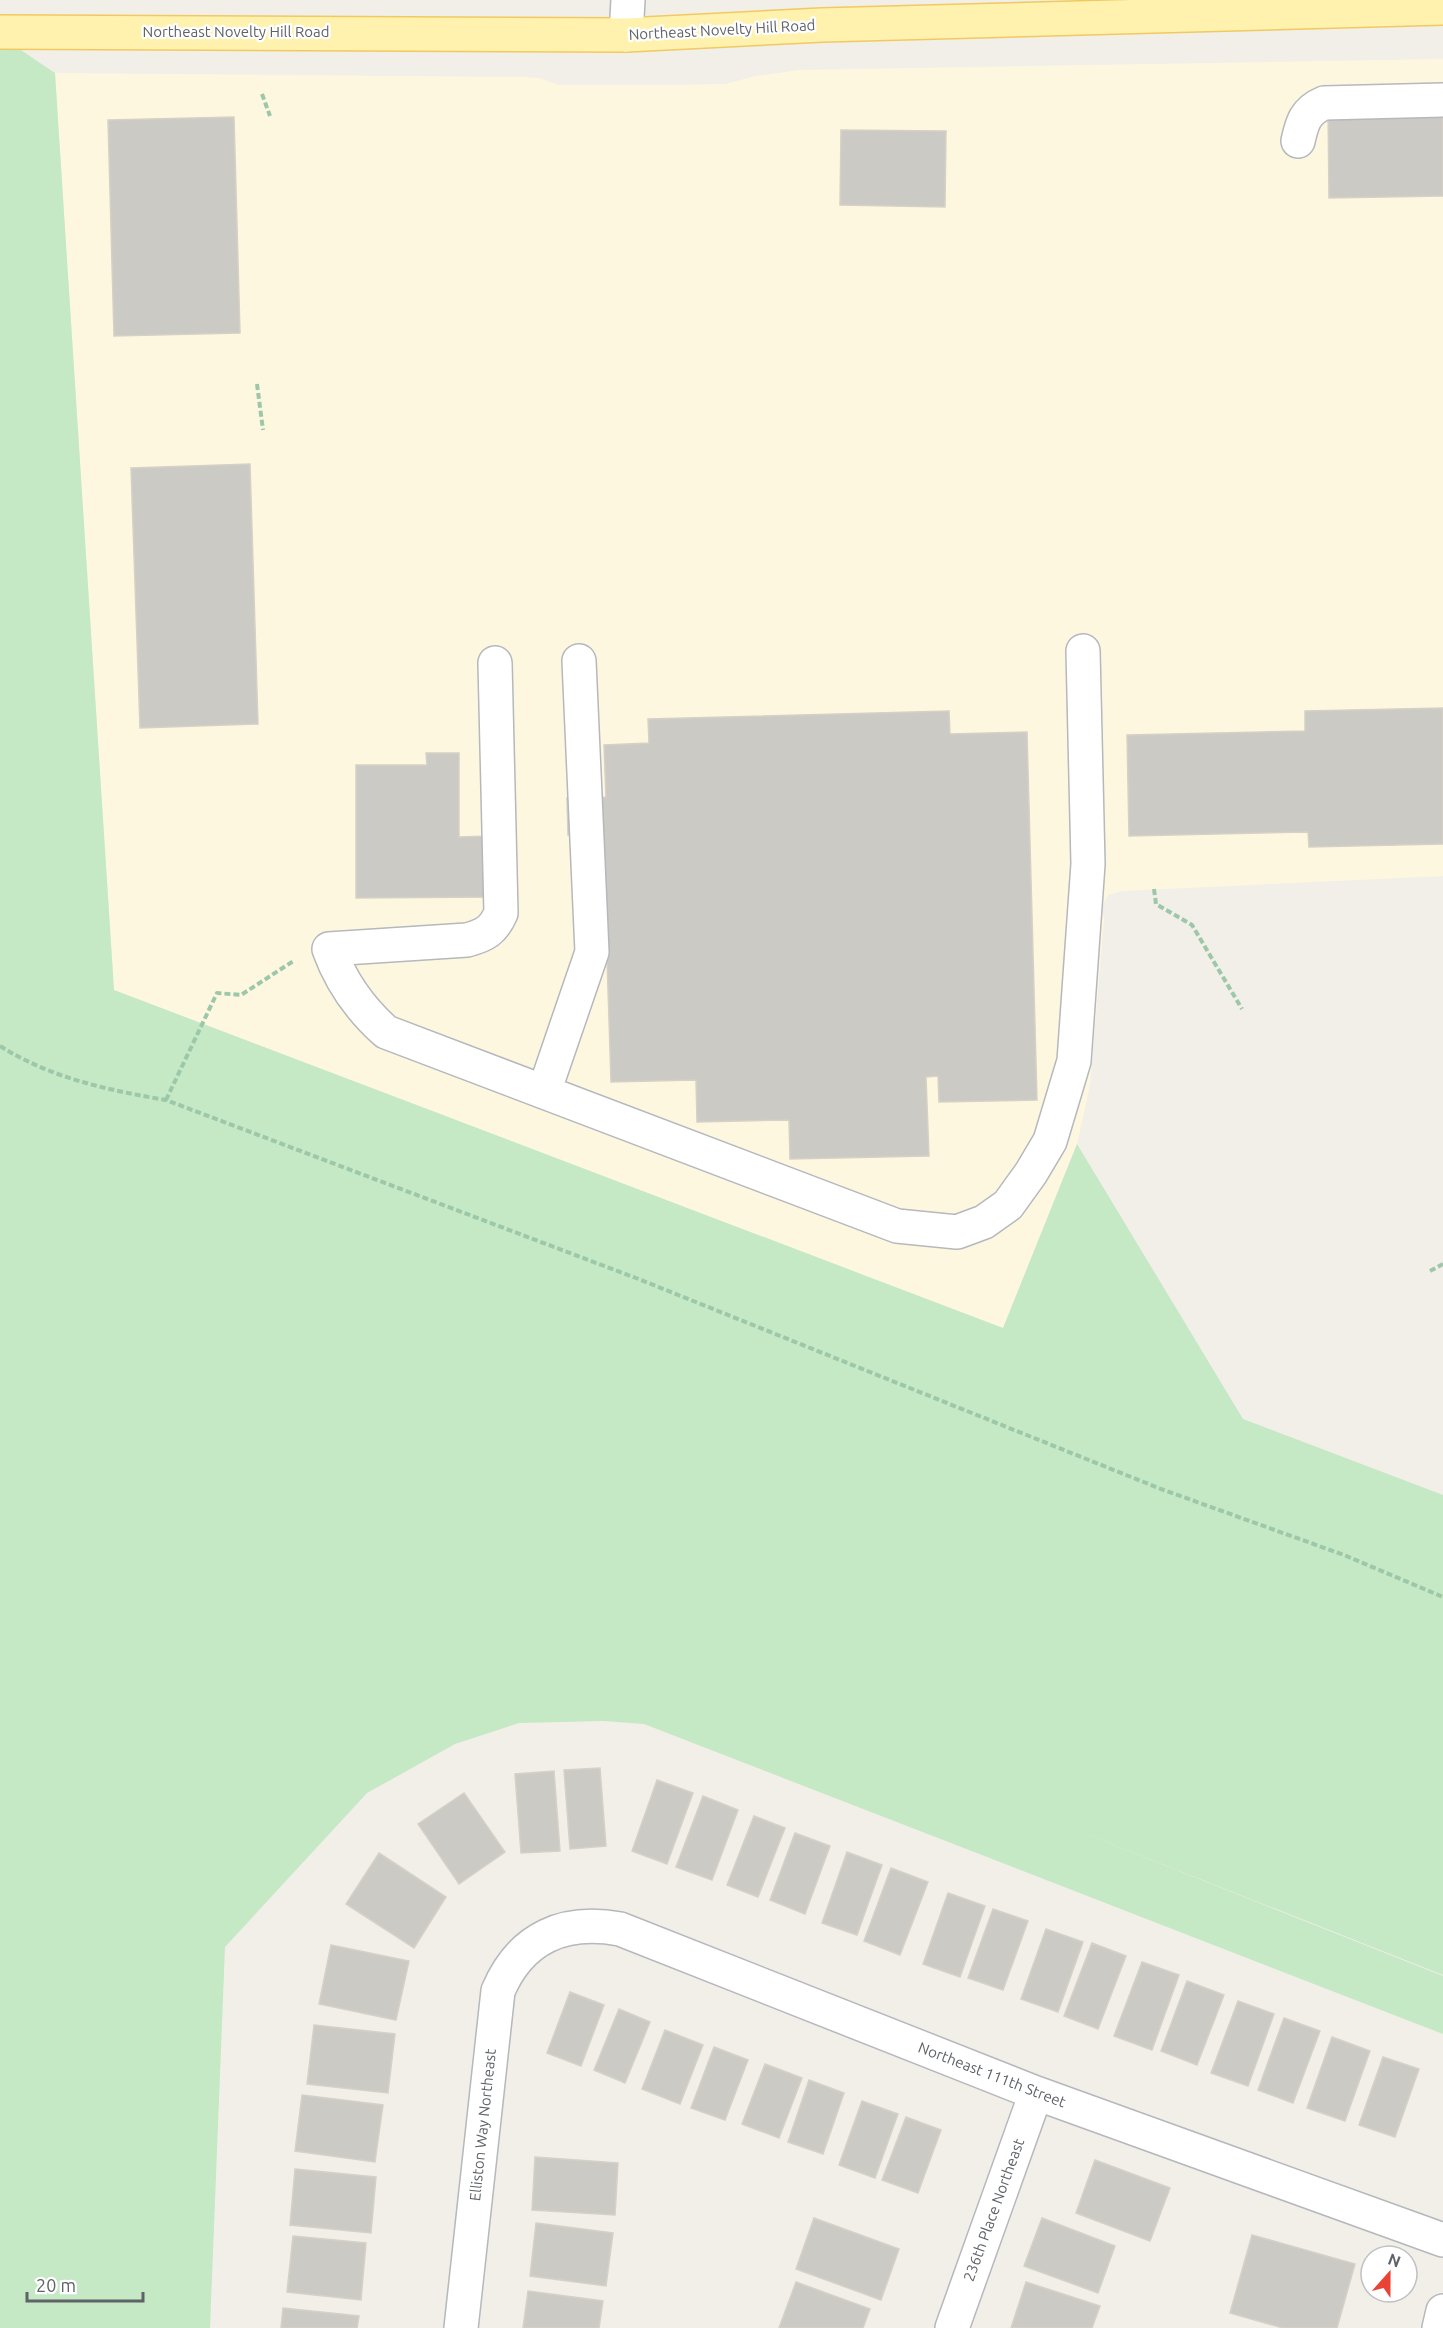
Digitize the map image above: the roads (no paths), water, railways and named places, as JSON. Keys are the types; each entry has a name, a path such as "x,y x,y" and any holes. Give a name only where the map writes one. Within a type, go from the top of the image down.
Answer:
{"main road":[{"name":"Northeast Novelty Hill Road","path":"0,32 626,35 822,25 1443,8"}],"street":[{"path":"626,35 628,0"},
{"path":"1298,141 1304,118 1314,107 1324,103 1443,100"},
{"path":"495,663 501,913 495,927 484,936 467,940 316,951 370,1018 387,1032 897,1226 957,1232 984,1222 1008,1205 1031,1173 1050,1140 1074,1061 1088,864 1083,651"},
{"path":"544,1092 592,952 579,661"},
{"name":"Northeast 111th Street","path":"541,1938 572,1927 596,1925 620,1929 1036,2092 1443,2240"},
{"name":"Elliston Way Northeast","path":"461,2328 498,1991 513,1962 525,1948 541,1938"},
{"name":"236th Place Northeast","path":"952,2328 1036,2092"},
{"path":"1439,2328 1443,2311"}]}
